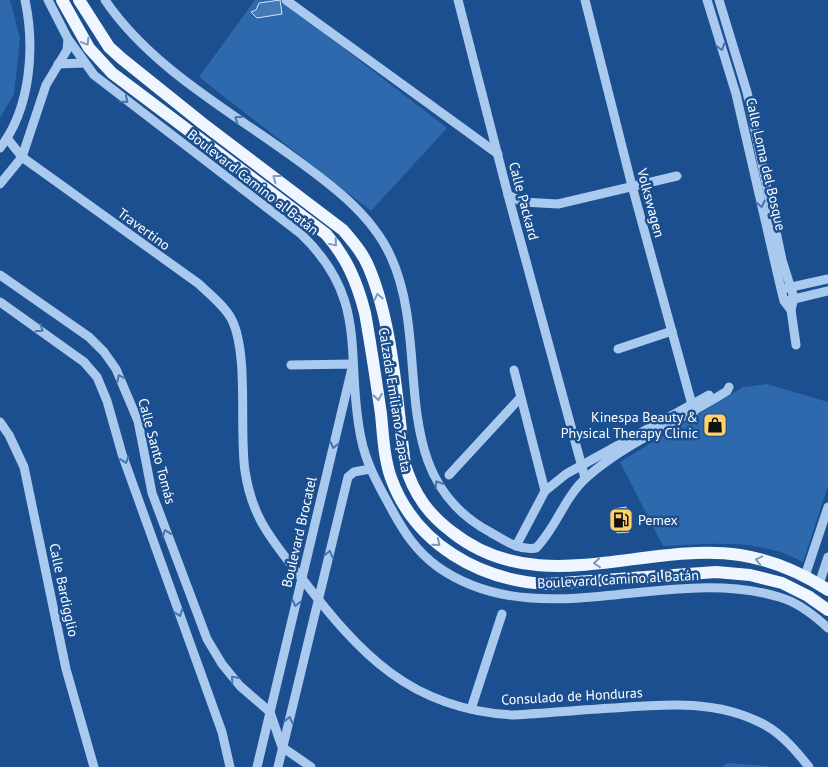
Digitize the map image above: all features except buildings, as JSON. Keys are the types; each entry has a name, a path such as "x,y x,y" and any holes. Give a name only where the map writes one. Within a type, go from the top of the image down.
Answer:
{"main road":[{"name":"Calzada Emiliano Zapata","path":"62,0 89,48 112,73 326,234 338,247 358,287 365,312 391,477 412,517 439,545 476,568 522,583 548,584 716,572 750,574 782,583 808,596 828,610"},
{"name":"Calzada Emiliano Zapata","path":"79,0 105,41 121,58 202,123 336,224 357,246 377,290 384,323 405,465 410,480 428,511 446,528 464,542 488,555 516,564 553,566 701,554 740,555 771,562 805,576 823,587"}],"street":[{"path":"0,148 15,122 27,83 30,51 25,0"},
{"name":"Boulevard Camino al Batán","path":"48,0 68,39 94,75 313,246 331,272 349,314 360,438 370,469 411,542 436,566 469,585 517,597 562,598 712,588 735,589 780,597 801,607 828,628"},
{"path":"105,0 126,28 143,46 202,93 312,171 353,205 368,222 386,248 398,273 409,326 416,418 423,448 434,477 446,497 466,516 516,546 532,549 539,546 585,478 636,443 693,409"},
{"name":"Calle Packard","path":"286,0 498,154 585,478"},
{"path":"458,0 498,154"},
{"name":"Volkswagen","path":"585,0 632,186 693,409"},
{"name":"Calle Loma del Bosque","path":"707,0 736,94 786,288"},
{"path":"719,0 747,92 782,260 786,288 784,301 791,310"},
{"path":"0,184 22,157 46,85 67,50 68,39"},
{"path":"58,64 84,63"},
{"name":"Travertino","path":"7,138 22,157 199,284 219,302 232,320 240,358"},
{"path":"508,195 523,202 558,204 677,176"},
{"name":"Calle Santo Tomás","path":"0,275 89,337 104,352 116,369 138,421 152,493 207,639 222,664 240,686 270,712"},
{"path":"786,288 828,279"},
{"path":"786,288 794,298"},
{"path":"784,301 828,291"},
{"path":"794,298 791,310 796,345"},
{"path":"0,302 84,362 97,378 107,401 122,454 222,732 230,767"},
{"path":"618,349 672,331"},
{"name":"Consulado de Honduras","path":"240,358 245,471 254,506 263,529 318,601 379,666 420,692 470,709 514,715 673,704 720,709 742,714 767,726 784,738 809,767"},
{"path":"291,365 354,364"},
{"name":"Boulevard Brocatel","path":"257,767 354,364"},
{"path":"514,370 545,491"},
{"path":"449,475 520,398"},
{"path":"516,546 545,491 580,465 693,409"},
{"name":"Calle Bardigglio","path":"0,422 9,435 24,467 66,669 94,767"},
{"path":"278,767 348,477 354,472 370,469"},
{"path":"805,576 828,506"},
{"path":"812,555 828,559 823,587"},
{"path":"470,709 502,614"},
{"path":"270,712 282,747 311,767"}],"shaded area":[{"path":"0,0 10,0 20,39 14,94 0,118"},
{"path":"255,0 281,0 447,128 371,211 199,77"},
{"path":"767,384 828,402 828,486 803,562 787,554 770,549 735,544 663,546 620,462 743,387"},
{"path":"728,763 768,766 769,767 722,767"}],"place":[{"name":"Kinespa Beauty & Physical Therapy Clinic","path":"715,425"},
{"name":"Pemex","path":"621,520"}]}
